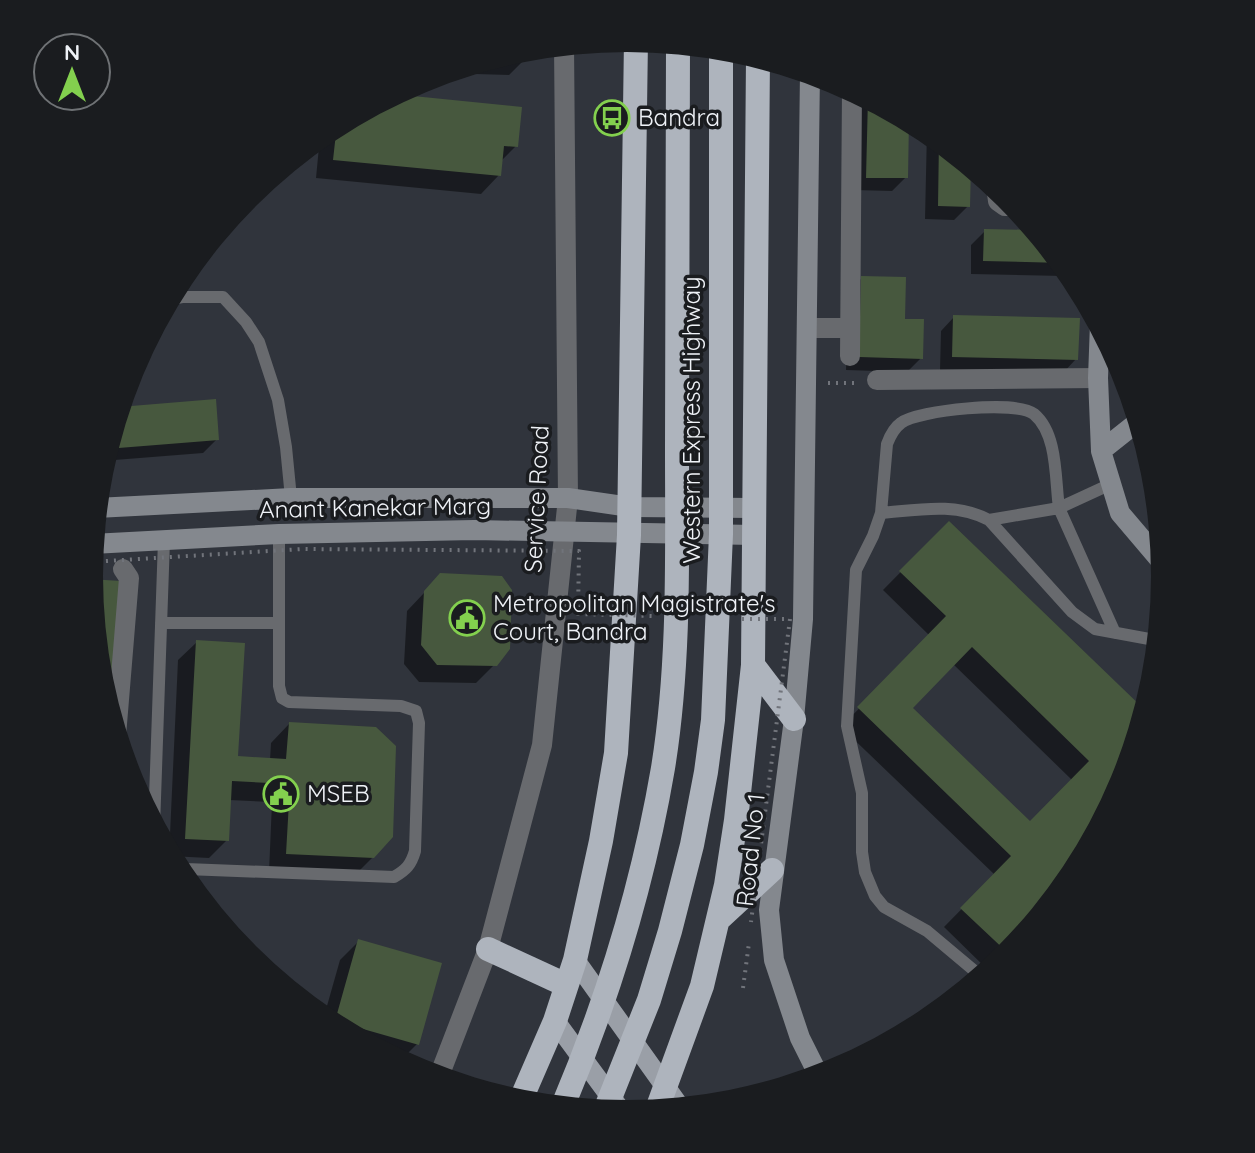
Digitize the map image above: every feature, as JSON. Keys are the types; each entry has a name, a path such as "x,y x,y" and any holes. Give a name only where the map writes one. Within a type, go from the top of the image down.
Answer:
{"highway":[{"path":"525,1091 555,1021 575,960 616,753 630,507 636,52"},
{"name":"Western Express Highway","path":"566,1098 611,982 631,912 650,835 670,714 677,533 678,54"},
{"name":"Western Express Highway","path":"609,1100 649,1000 670,931 692,845 713,720 721,534 721,60"},
{"path":"661,1100 702,986 718,920 736,820 753,665 758,69"},
{"path":"753,665 794,719"},
{"path":"718,920 772,870"},
{"path":"488,949 566,985"}],"main road":[{"path":"575,960 674,1099"},
{"path":"555,1021 613,1101"}],"street":[{"name":"Service Road","path":"443,1067 488,949 542,745 568,498 564,56"},
{"path":"807,383 810,85"},
{"path":"850,356 852,103"},
{"path":"808,328 849,328"},
{"path":"1099,347 1101,451 1120,513 1151,550"},
{"path":"877,380 1098,378"},
{"name":"Road No 1","path":"807,383 803,619 794,719 769,910 774,960 800,1038 814,1066"},
{"path":"1101,451 1130,428"},
{"name":"Anant Kanekar Marg","path":"107,507 291,498 568,498 630,507 754,508"},
{"name":"Anant Kanekar Marg","path":"104,543 279,534 474,530 754,535"},
{"path":"119,703 129,578 123,569"}],"lane":[{"path":"184,297 223,297 259,342 278,400 291,498"},
{"path":"974,970 927,931 884,907 875,896 865,872 862,852 862,793 847,726 856,570 881,513 887,444 902,422 923,415 1007,406 1023,408 1034,414 1051,444 1059,508 1115,633"},
{"path":"989,520 1059,508 1111,484"},
{"path":"881,513 951,507 972,511 989,520 1072,612 1095,629 1149,639"},
{"path":"192,869 394,877 406,870 415,851 419,739 416,711 401,706 289,702 282,698 279,686 279,534"},
{"path":"155,803 164,540"},
{"path":"161,623 279,623"}],"path":[{"path":"807,383 877,380"},
{"path":"103,561 302,549 579,551 578,614 655,616"},
{"path":"735,619 790,619 743,988"}],"building":[{"path":"417,96 522,107 518,147 504,146 501,176 333,160 335,141"},
{"path":"868,110 909,134 908,178 866,178"},
{"path":"939,154 971,180 970,207 938,206"},
{"path":"984,229 1021,230 1048,263 983,261"},
{"path":"861,276 906,277 905,319 924,319 923,359 859,357"},
{"path":"953,315 1080,318 1078,360 952,357"},
{"path":"216,399 219,440 119,448 132,406"},
{"path":"949,521 1136,702 1112,777 1082,839 1044,896 1000,945 960,908 1011,856 857,707 946,616 899,571","holes":["972,647 1089,761 1030,821 913,708"]},
{"name":"Metropolitan Magistrate's Court, Bandra","path":"440,573 502,576 512,590 510,649 497,666 437,665 421,645 424,591"},
{"path":"103,580 121,581 114,682 107,645"},
{"path":"196,640 245,643 238,756 286,759 289,722 376,727 396,746 393,837 374,858 286,854 290,784 232,781 229,841 185,839"},
{"path":"358,939 442,963 419,1045 361,1028 337,1014"}],"place":[{"name":"Bandra","path":"612,118"},
{"name":"Metropolitan Magistrate's Court, Bandra","path":"467,618"},
{"name":"MSEB","path":"281,794"}]}
